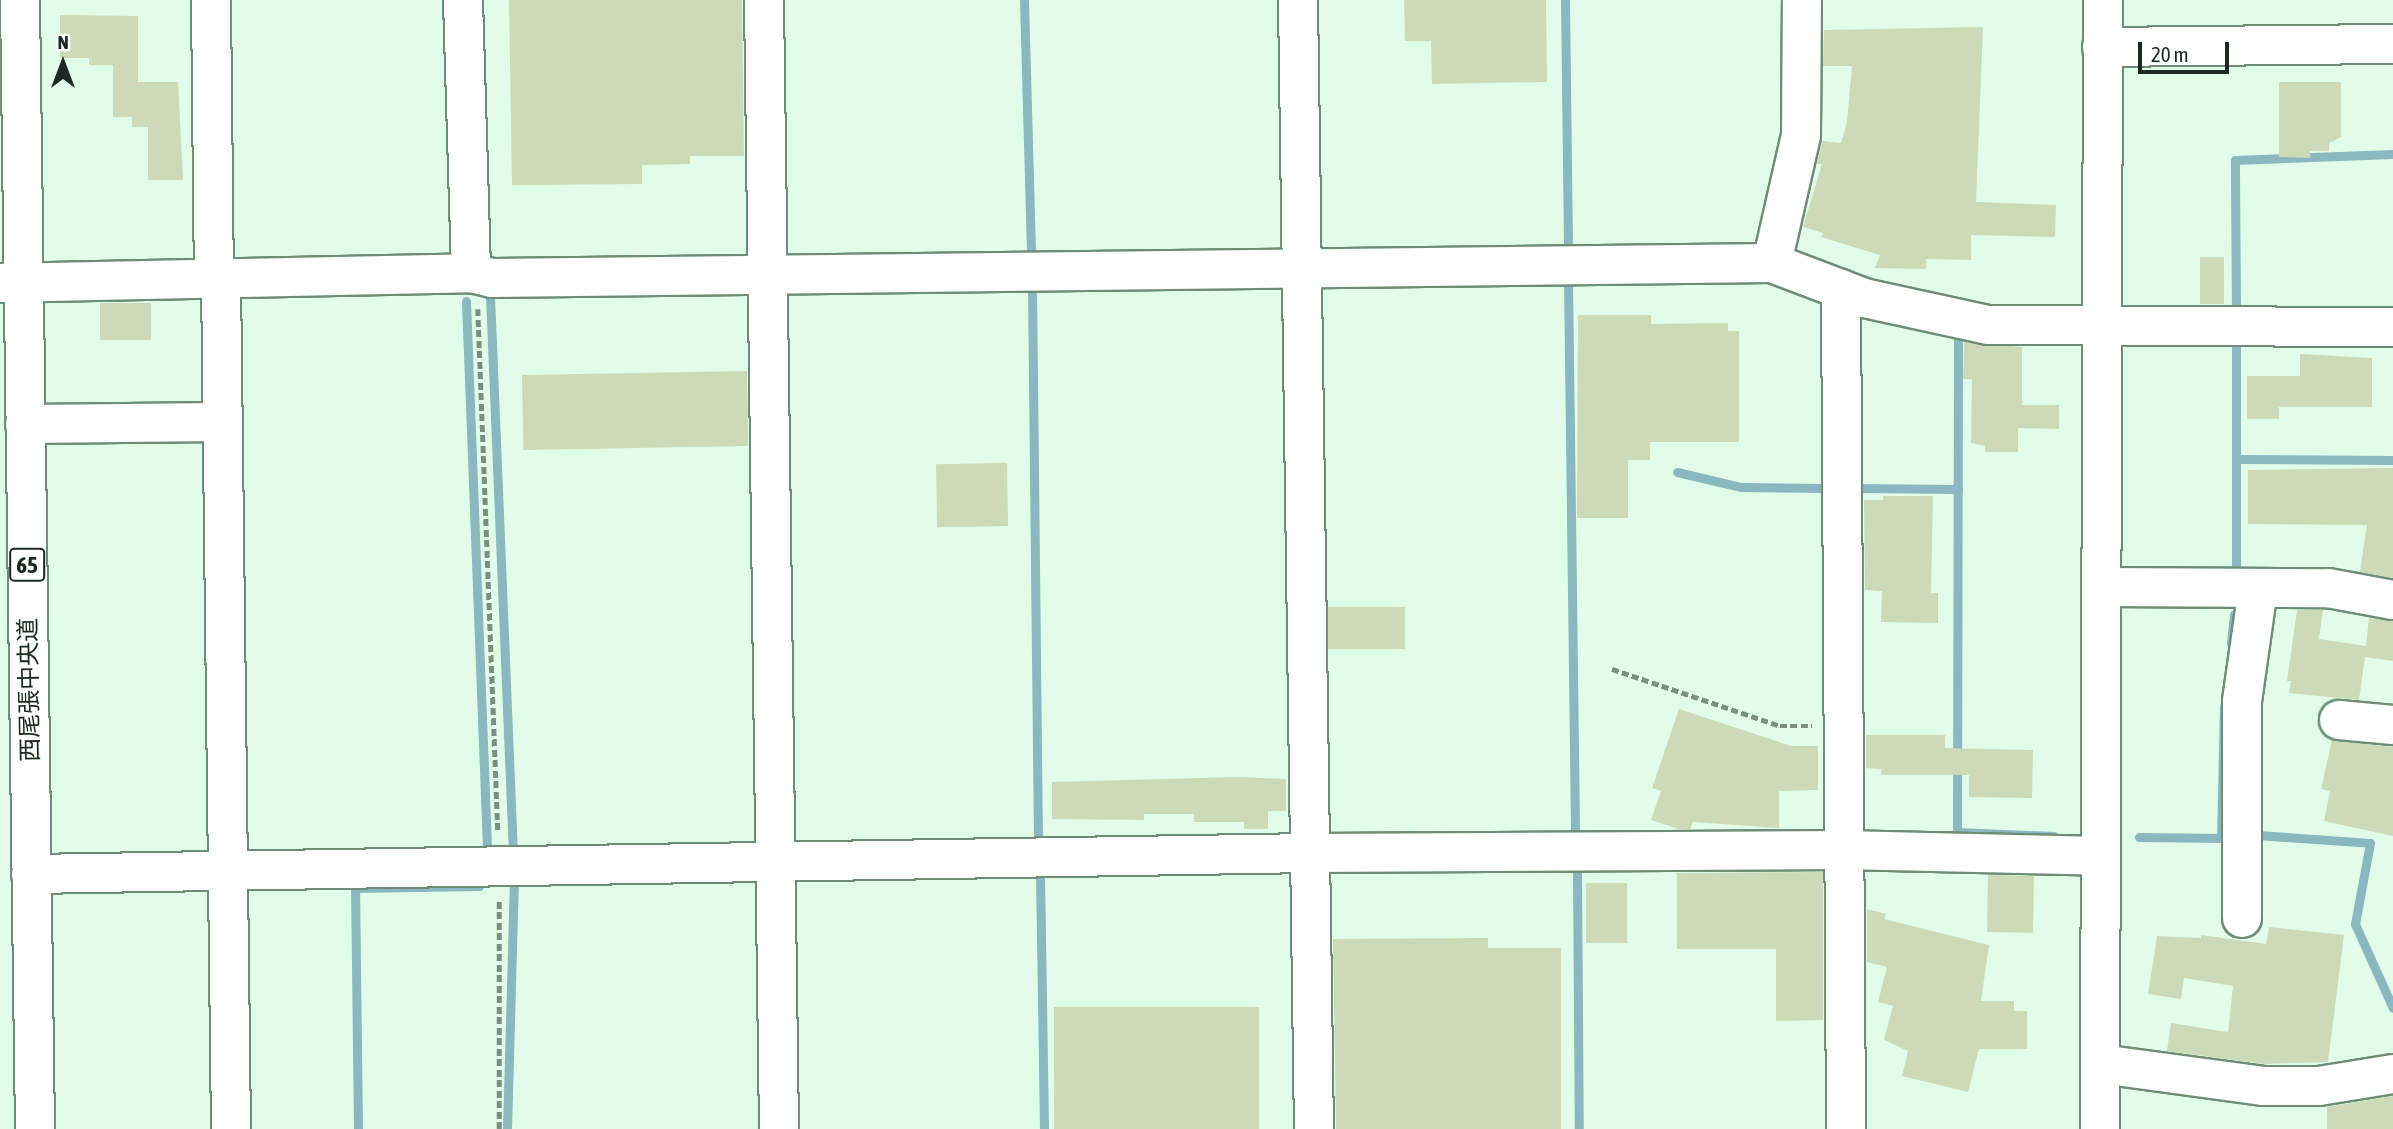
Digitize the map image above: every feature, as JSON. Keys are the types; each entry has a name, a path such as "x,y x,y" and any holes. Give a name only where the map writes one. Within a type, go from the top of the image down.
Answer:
{"street":[{"name":"西尾張中央道","path":"20,0 11,281 25,424 35,1129"},
{"path":"211,0 223,422 231,1129"},
{"path":"463,0 474,273"},
{"path":"764,0 779,1129"},
{"path":"1298,0 1314,1129"},
{"path":"1772,263 1801,135 1802,0"},
{"path":"2100,1129 2103,0"},
{"path":"2102,47 2393,44"},
{"path":"11,281 474,273 492,278 1772,263 1841,289 1956,321 2102,329 2393,327"},
{"path":"1841,289 1841,726 1846,1129"},
{"path":"25,424 223,422"},
{"path":"2101,587 2328,588 2393,600"},
{"path":"2242,918 2242,701 2258,588"},
{"path":"2340,720 2393,725"},
{"path":"31,874 1311,853 1842,850 2101,856"},
{"path":"2101,1063 2263,1086 2319,1086 2393,1074"}],"path":[{"path":"474,273 499,866 499,1129"},
{"path":"1612,669 1780,726 1841,726"}],"building":[{"path":"509,0 742,0 744,156 690,156 690,164 642,165 642,184 512,185"},
{"path":"1404,0 1546,0 1547,82 1432,84 1431,41 1405,41"},
{"path":"60,15 138,16 138,82 178,82 183,180 148,180 148,127 132,127 132,117 113,117 113,65 89,65 89,58 60,58"},
{"path":"1983,27 1976,202 2056,205 2055,237 1971,235 1971,260 1926,259 1926,269 1875,268 1880,255 1821,237 1823,233 1803,227 1822,164 1817,164 1822,141 1841,143 1847,122 1852,66 1823,66 1824,30"},
{"path":"2279,82 2341,82 2341,137 2329,143 2329,151 2310,151 2310,158 2279,157"},
{"path":"2200,257 2224,257 2224,304 2200,304"},
{"path":"100,303 151,303 151,340 100,340"},
{"path":"1578,315 1651,315 1651,324 1728,323 1728,331 1739,331 1739,442 1650,442 1650,460 1628,460 1628,518 1577,518"},
{"path":"1964,342 2022,347 2022,405 2059,405 2059,429 2018,428 2018,452 1985,452 1985,446 1971,443 1972,379 1963,379"},
{"path":"2300,354 2372,358 2372,407 2279,407 2279,419 2247,419 2247,376 2300,376"},
{"path":"747,371 748,446 523,450 522,375"},
{"path":"1007,463 1008,526 937,527 936,464"},
{"path":"2393,468 2393,578 2360,572 2367,525 2248,524 2248,470"},
{"path":"1883,496 1933,496 1931,593 1938,593 1938,623 1881,622 1882,591 1865,590 1864,500 1883,500"},
{"path":"1328,607 1405,607 1405,649 1328,649"},
{"path":"2297,610 2323,610 2319,639 2366,646 2369,618 2393,621 2393,661 2365,657 2359,700 2289,693 2291,681 2287,681"},
{"path":"1679,709 1791,746 1818,746 1818,790 1779,791 1779,828 1693,822 1690,829 1679,829 1651,820 1661,791 1652,788"},
{"path":"1866,735 1945,735 1945,748 2033,750 2032,798 1969,797 1969,775 1881,775 1882,769 1866,768"},
{"path":"2332,740 2393,747 2393,836 2324,821 2330,791 2321,789"},
{"path":"1239,777 1286,779 1286,811 1268,811 1268,829 1244,829 1244,822 1194,822 1194,814 1144,814 1144,820 1052,819 1052,782"},
{"path":"1823,872 1823,1020 1776,1021 1776,949 1677,949 1677,873"},
{"path":"1988,875 2034,876 2033,933 1987,932"},
{"path":"1586,883 1627,883 1627,943 1586,943"},
{"path":"1867,909 1886,914 1884,919 1989,945 1981,1001 2014,1001 2014,1011 2027,1011 2027,1049 1979,1049 1968,1092 1902,1076 1908,1051 1884,1040 1893,1006 1878,1002 1887,967 1867,962"},
{"path":"2269,927 2344,935 2328,1062 2264,1064 2167,1051 2171,1023 2228,1032 2233,986 2184,978 2181,999 2148,994 2157,936 2201,938 2201,935 2266,944"},
{"path":"1488,938 1488,948 1561,948 1561,1129 1336,1129 1333,939"},
{"path":"1054,1007 1259,1007 1259,1129 1054,1129"},
{"path":"2393,1096 2393,1129 2327,1129 2327,1107"}],"waterway":[{"path":"1024,0 1031,255"},
{"path":"1565,0 1568,250"},
{"path":"2236,313 2235,160 2393,154"},
{"path":"1568,279 1575,832"},
{"path":"1032,287 1038,844"},
{"path":"490,296 513,854"},
{"path":"466,301 487,848 479,853"},
{"path":"1958,331 1957,832 2054,836"},
{"path":"2236,346 2236,576"},
{"path":"2236,459 2393,460"},
{"path":"1677,472 1741,487 1826,488"},
{"path":"1853,488 1958,489"},
{"path":"2231,643 2234,614"},
{"path":"2221,838 2224,706"},
{"path":"2257,835 2370,843 2355,924 2393,1008"},
{"path":"2139,837 2225,838"},
{"path":"1577,872 1579,1129"},
{"path":"1040,873 1044,1129"},
{"path":"507,1129 514,882"},
{"path":"358,1129 355,888 479,886"}]}
